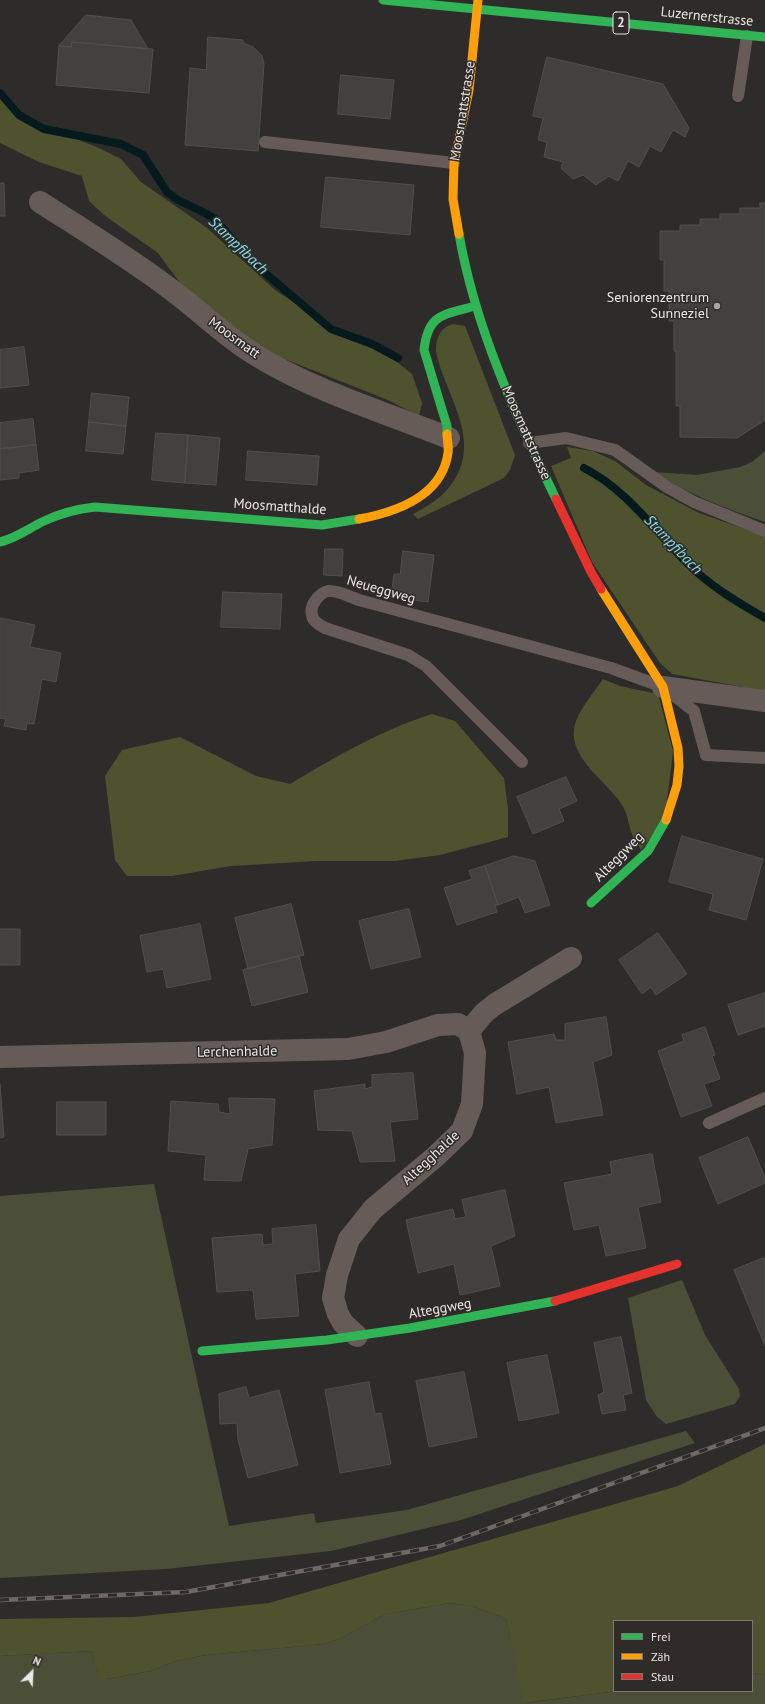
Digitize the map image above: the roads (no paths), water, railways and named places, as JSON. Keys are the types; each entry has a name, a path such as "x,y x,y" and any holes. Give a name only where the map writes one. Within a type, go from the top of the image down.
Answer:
{"street":[{"name":"Luzernerstrasse","path":"383,0 478,4 765,37"},
{"name":"Moosmattstrasse","path":"478,4 469,90 454,163 453,199 464,270 475,306 516,416 591,572 663,687"},
{"name":"Moosmatt","path":"40,202 134,262 175,292 227,336 255,355 326,390 449,438"},
{"name":"Moosmatthalde","path":"0,542 20,535 44,521 71,510 95,507 322,525 354,521 393,511 410,504 424,495 436,483 444,471 449,438 447,426 424,350 424,340 433,321 441,316 475,306"},
{"path":"663,687 765,700"},
{"name":"Alteggweg","path":"591,903 648,851 669,815 677,785 679,766 678,748 663,687"},
{"path":"469,1031 484,1013 494,1005 571,958"},
{"name":"Lerchenhalde","path":"0,1057 348,1050 386,1042 438,1025 458,1024 469,1031"},
{"name":"Altegghalde","path":"357,1336 343,1323 338,1314 333,1298 337,1275 349,1239 373,1209 435,1157 462,1131 472,1104 475,1054 469,1031"},
{"name":"Alteggweg","path":"202,1351 295,1344 357,1336 548,1303 677,1264"}],"lane":[{"path":"738,96 747,36"},
{"path":"265,142 454,163"},
{"path":"529,443 566,438 615,450 668,487 694,502 765,531"},
{"name":"Neueggweg","path":"522,762 426,666 408,655 325,628 317,623 312,616 311,610 315,601 321,594 336,592 359,600 611,668 663,687"},
{"path":"663,687 694,710 706,755 765,758"},
{"path":"709,1123 765,1098"}],"waterway":[{"name":"Stampfibach","path":"0,93 19,115 44,129 121,144 143,155 167,192 178,200 215,219 251,261 331,329 372,344 398,358"},
{"name":"Stampfibach","path":"584,468 614,487 639,511 687,563 705,579 734,600 765,618"}],"railway":[{"path":"0,1600 186,1592 440,1546 765,1428"}],"place":[{"name":"Seniorenzentrum Sunneziel","path":"717,306"}]}
